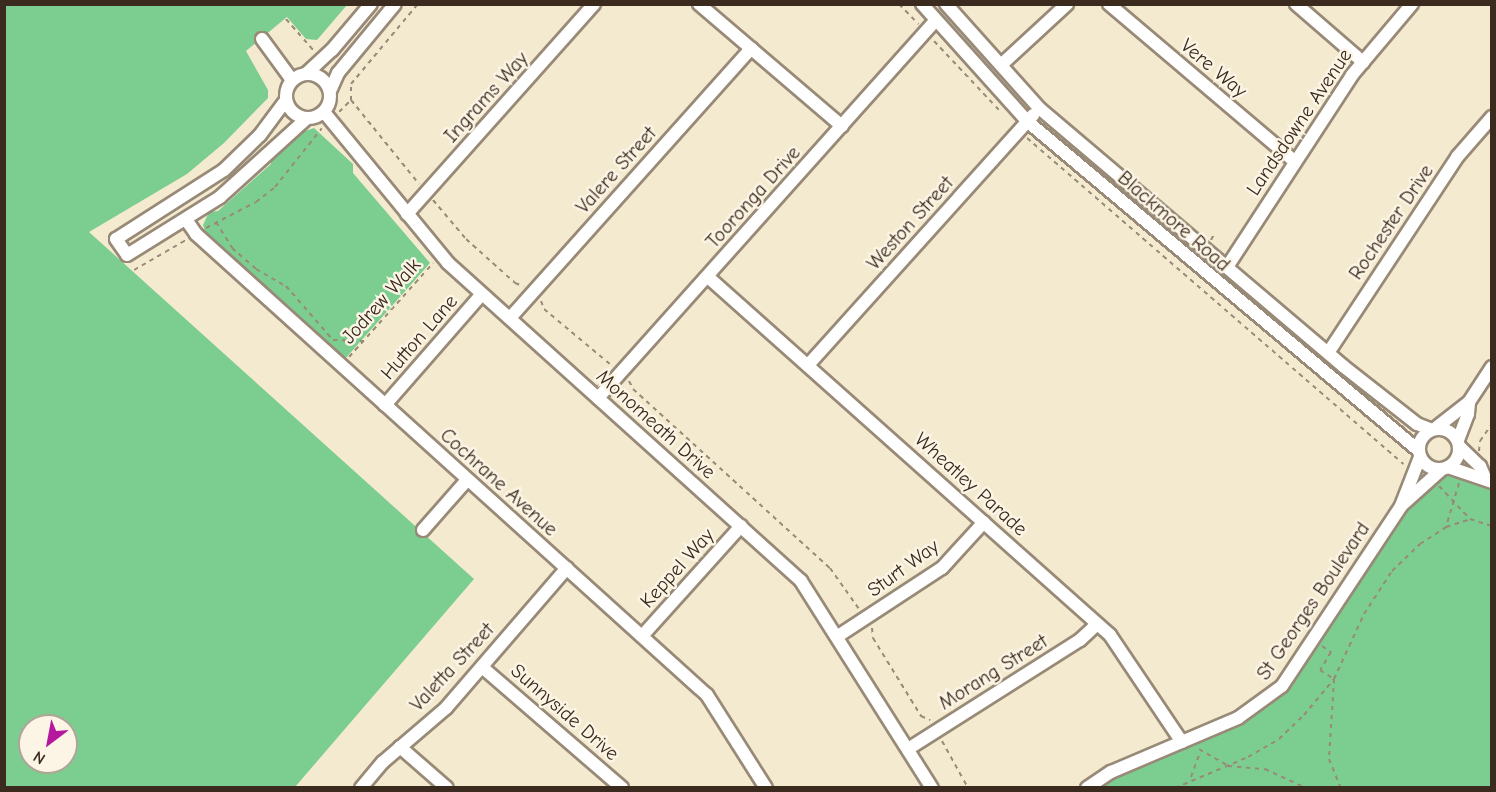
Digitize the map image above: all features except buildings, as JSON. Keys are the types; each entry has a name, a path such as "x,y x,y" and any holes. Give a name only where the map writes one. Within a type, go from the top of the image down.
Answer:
{"street":[{"path":"371,4 332,50 307,73 292,80 286,100 260,135 224,170 116,238 127,255 186,221 220,197 306,119 324,112 338,73 395,4"},
{"name":"Ingrams Way","path":"407,214 594,4"},
{"path":"699,4 842,126"},
{"name":"Blackmore Road","path":"922,4 1027,121 1419,454"},
{"name":"Blackmore Road","path":"946,4 1039,108 1328,353 1416,424 1433,428"},
{"path":"1001,65 1067,4"},
{"name":"Vere Way","path":"1109,4 1294,161"},
{"path":"1296,4 1363,62"},
{"name":"Landsdowne Avenue","path":"1227,267 1294,161 1363,62 1412,4"},
{"name":"Tooronga Drive","path":"598,398 936,20"},
{"path":"262,39 292,80"},
{"name":"Valere Street","path":"510,318 751,48"},
{"path":"307,73 324,81 330,91"},
{"path":"286,100 293,112 306,119"},
{"name":"Weston Street","path":"809,364 1039,108"},
{"name":"Monomeath Drive","path":"324,112 440,254 801,581 838,636 932,788"},
{"name":"Rochester Drive","path":"1328,353 1458,156 1491,117"},
{"name":"Cochrane Avenue","path":"186,221 196,234 345,362 385,405 707,695 766,788"},
{"name":"Wheatley Parade","path":"708,277 809,364 1117,643 1182,742"},
{"name":"Hutton Lane","path":"385,405 482,294"},
{"path":"1488,480 1445,468 1430,467 1419,454 1433,428 1469,402 1491,367"},
{"path":"1445,468 1457,458 1469,402"},
{"path":"1433,428 1459,444 1488,480"},
{"name":"St Georges Boulevard","path":"1087,788 1111,772 1238,718 1268,699 1313,640 1401,506 1419,454"},
{"name":"St Georges Boulevard","path":"1401,506 1445,468"},
{"path":"423,530 467,480"},
{"name":"Sturt Way","path":"838,636 942,568 984,522"},
{"name":"Keppel Way","path":"642,636 741,526"},
{"name":"Valetta Street","path":"361,788 400,747 446,708 567,568"},
{"name":"Morang Street","path":"908,749 1080,640 1097,624"},
{"name":"Sunnyside Drive","path":"482,667 622,788"},
{"path":"400,747 447,788"}],"path":[{"path":"351,100 466,239 515,284 531,293 553,317 621,374 633,389 830,568 873,630 873,638 921,716 929,719 968,788"},
{"path":"216,222 232,248 256,269 286,286 333,340 345,362"},
{"name":"Jodrew Walk","path":"345,362 440,254"},
{"path":"333,340 364,341"},
{"path":"1473,459 1491,424"},
{"path":"1446,527 1455,489 1466,473"},
{"path":"1175,788 1190,779 1228,766 1279,739 1334,679 1364,614 1392,571 1420,544 1446,527 1470,519 1491,526"},
{"path":"1313,640 1331,652 1320,670 1334,679"},
{"path":"1334,679 1329,759 1341,788"},
{"path":"1190,779 1200,752 1195,737"},
{"path":"1200,752 1228,766 1265,769 1306,788"}],"green space":[{"path":"5,5 347,5 317,40 306,39 287,17 246,51 268,90 268,98 224,143 187,174 89,232 474,579 295,787 5,788"},
{"path":"314,128 353,164 353,173 430,263 344,360 205,232 203,225 209,212 218,211 271,164 271,156 299,133"},
{"path":"1441,470 1491,482 1491,787 1087,788 1268,699 1401,506"}]}
